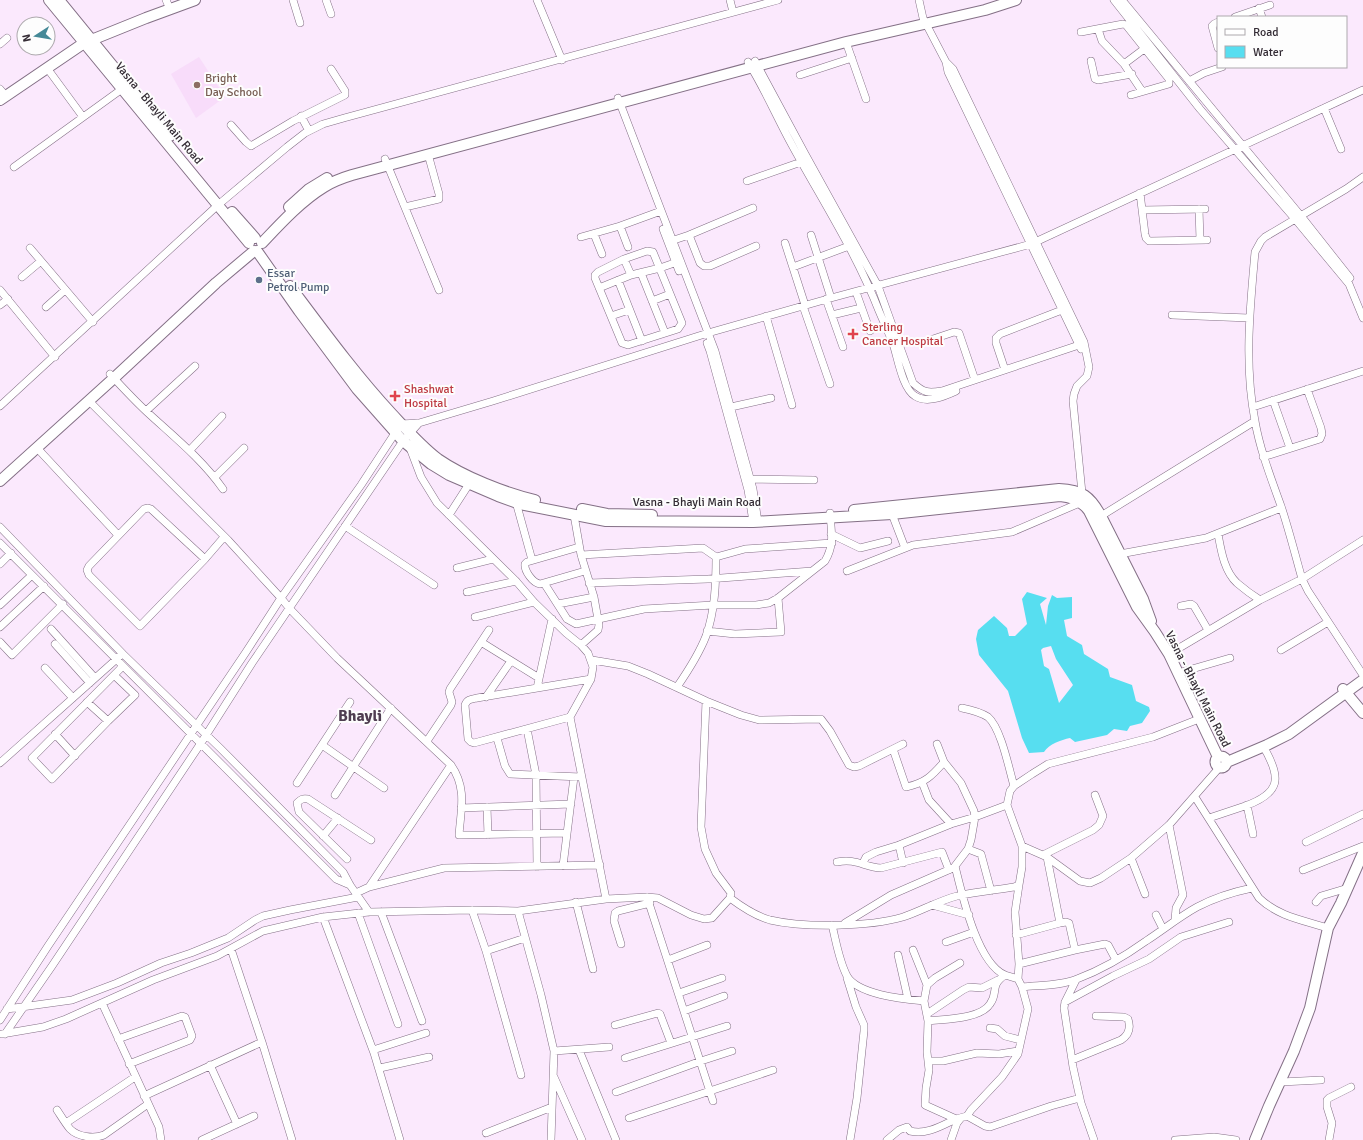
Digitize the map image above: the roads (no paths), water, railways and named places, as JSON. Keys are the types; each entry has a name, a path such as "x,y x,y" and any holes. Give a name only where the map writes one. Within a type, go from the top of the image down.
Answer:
{"main road":[{"name":"Vasna - Bhayli Main Road","path":"49,0 86,39 220,203"},
{"name":"Vasna - Bhayli Main Road","path":"59,0 122,89 256,245 398,428 406,444 431,464 449,475 516,502 606,521 755,519 892,514 1060,496 1082,498"},
{"path":"2,94 86,39 171,3 196,0"},
{"path":"753,64 846,42 997,0"},
{"path":"0,473 112,376 283,221 323,188 336,181 386,162 753,64 924,20 985,10 1016,0"},
{"path":"2,94 47,68 86,39"},
{"path":"386,162 428,154 617,101"},
{"path":"0,481 89,401 112,376"},
{"name":"Vasna - Bhayli Main Road","path":"398,428 409,433 439,459 451,466 481,481 523,497 607,514 755,519"},
{"name":"Vasna - Bhayli Main Road","path":"830,516 1059,489 1071,490 1094,504 1143,599 1155,632"},
{"name":"Vasna - Bhayli Main Road","path":"1082,498 1137,607 1155,632 1168,654 1199,719 1222,762"},
{"path":"1222,762 1265,746 1289,734 1345,691 1363,675"},
{"path":"1345,691 1363,713"},
{"path":"1255,1140 1294,1051 1310,1008 1321,952 1327,932 1363,853"}],"street":[{"path":"326,0 331,14"},
{"path":"537,0 562,60"},
{"path":"730,0 733,12"},
{"path":"0,406 55,357 220,203 287,147 309,131 323,124 344,118 562,60 778,0"},
{"path":"847,571 913,545 1012,532 1082,498 1073,401 1077,386 1087,376 1089,367 1084,342 948,72 946,62 924,20 919,0"},
{"path":"1114,0 1200,109 1353,281 1363,306"},
{"path":"1122,0 1150,45 1170,82 1169,84 1131,95"},
{"path":"295,1 300,23"},
{"path":"1238,16 1270,4"},
{"path":"1259,8 1262,16"},
{"path":"1217,22 1212,26 1217,44"},
{"path":"1081,32 1123,24 1126,25 1150,45 1189,82 1243,146 1349,284 1363,318"},
{"path":"1098,29 1102,41 1124,64 1142,91"},
{"path":"0,44 7,38"},
{"path":"846,42 866,99"},
{"path":"1124,64 1150,45"},
{"path":"800,75 852,58"},
{"path":"1091,61 1095,79 1098,80 1132,74"},
{"path":"753,64 870,288 894,346 904,381 910,392 916,397 923,399 935,398 946,395 1019,365"},
{"path":"47,68 83,117"},
{"path":"1189,82 1204,73 1219,68"},
{"path":"231,125 246,142 252,146 301,116 345,96 345,91 331,69"},
{"path":"14,166 122,89"},
{"path":"13,1022 0,1021 132,820 192,734 281,598 357,491 398,428 492,401 766,316 1034,243 1363,90"},
{"path":"617,101 705,334 755,519"},
{"path":"1324,108 1341,149"},
{"path":"301,116 309,131"},
{"path":"405,208 439,199 428,154"},
{"path":"747,181 805,161"},
{"path":"805,161 878,286 914,383 918,388 924,392 942,391 1079,344"},
{"path":"386,162 439,290"},
{"path":"1363,177 1346,190 1261,241 1255,252 1248,347 1255,422 1264,457 1302,579 1308,591 1363,675"},
{"path":"1140,193 1142,210 1145,234 1149,241 1203,240 1202,209 1142,210"},
{"path":"670,241 689,235 753,208"},
{"path":"581,237 620,226 659,212"},
{"path":"620,226 628,246"},
{"path":"594,234 602,254"},
{"path":"689,235 700,263 704,266 710,266 756,246"},
{"path":"811,235 829,298 832,315 843,347"},
{"path":"785,243 830,384"},
{"path":"1034,243 1062,310 1087,357"},
{"path":"793,267 849,246"},
{"path":"30,248 92,322"},
{"path":"651,251 660,268 682,323 678,328 642,341 628,345 622,343 595,278 595,274 624,259 651,251"},
{"path":"624,259 631,275"},
{"path":"22,277 41,261"},
{"path":"599,288 631,275 678,262"},
{"path":"641,273 665,333"},
{"path":"618,280 642,341"},
{"path":"0,290 55,357"},
{"path":"46,307 65,290"},
{"path":"856,292 870,331"},
{"path":"652,301 670,294"},
{"path":"0,305 8,299"},
{"path":"832,315 861,308"},
{"path":"611,316 629,310"},
{"path":"1005,370 996,343 996,338 1000,334 1062,310"},
{"path":"1172,315 1249,318"},
{"path":"766,316 792,405"},
{"path":"933,339 954,332 959,333 974,380"},
{"path":"705,334 715,351 753,489 755,519"},
{"path":"146,411 195,366"},
{"path":"1253,407 1363,371"},
{"path":"112,376 146,411 190,450 215,477 222,489"},
{"path":"1264,457 1320,439 1322,434 1307,389"},
{"path":"730,407 771,398"},
{"path":"1273,400 1290,448"},
{"path":"89,401 224,537 290,609 356,677 427,741 451,765 457,774 461,785 462,795 459,835 567,834"},
{"path":"190,450 222,416"},
{"path":"1101,516 1255,422"},
{"path":"4,1033 52,966 201,743 227,701 345,526 406,444 409,433 419,423"},
{"path":"406,444 420,477 437,503 516,581 534,602 581,645 592,660 593,666 591,679 570,717 578,777 600,866 606,898"},
{"path":"37,448 118,535"},
{"path":"215,477 244,448"},
{"path":"750,479 814,480"},
{"path":"449,515 469,484"},
{"path":"516,502 532,560"},
{"path":"206,559 151,509 148,508 144,509 118,535 87,570 89,575 140,626 206,559 224,537"},
{"path":"1120,554 1197,540 1218,534 1281,508"},
{"path":"892,514 905,548"},
{"path":"574,515 580,551 589,584 594,596 599,625 598,630 581,645"},
{"path":"544,583 567,619 576,624 644,609 713,605 756,605 769,603 778,598 825,561 832,543 830,516"},
{"path":"345,526 434,585"},
{"path":"0,527 123,654 343,872 350,886 369,912"},
{"path":"831,534 860,548 888,541"},
{"path":"1218,534 1222,553 1229,573 1236,582 1260,600"},
{"path":"1168,654 1260,600 1302,579 1363,540"},
{"path":"0,543 63,604 299,842 336,878 350,886"},
{"path":"716,557 745,549 832,543"},
{"path":"585,571 540,584 536,583 525,569 525,564 532,560 580,551 703,548 709,550 716,557 716,578 713,605 706,636 692,665 677,687"},
{"path":"0,564 11,553"},
{"path":"457,568 494,559"},
{"path":"589,584 716,578 813,570"},
{"path":"0,605 32,575"},
{"path":"466,592 516,581"},
{"path":"0,627 44,586"},
{"path":"558,604 594,596"},
{"path":"707,631 734,634 781,632 778,598"},
{"path":"475,617 534,602"},
{"path":"0,642 12,655 63,604"},
{"path":"1181,606 1191,604 1194,606 1208,630"},
{"path":"537,688 552,619"},
{"path":"1281,650 1328,622"},
{"path":"51,629 92,681"},
{"path":"427,741 451,706 452,702 449,692 450,689 489,630"},
{"path":"481,642 539,678"},
{"path":"56,644 92,681"},
{"path":"0,763 123,654"},
{"path":"1178,673 1230,658"},
{"path":"592,660 628,666 706,701 741,715 759,720 821,719 830,730 849,765 860,766 903,744"},
{"path":"486,696 511,661"},
{"path":"114,675 135,695 52,779 32,758 55,734 88,702 114,675 123,666"},
{"path":"45,668 73,698"},
{"path":"570,717 474,743 468,739 465,705 466,701 486,696 591,679"},
{"path":"621,944 614,921 615,913 618,911 658,898 691,915 704,919 712,918 728,900 731,893 716,873 705,849 702,827 706,701"},
{"path":"88,702 108,721"},
{"path":"297,783 350,702"},
{"path":"335,795 391,708"},
{"path":"962,708 981,712 994,723 1001,740 1014,786"},
{"path":"887,1140 899,1130 907,1127 910,1131 918,1133 934,1129 961,1118 972,1110 1002,1077 1018,1054 1028,1009 1022,987 1018,979 1019,964 1015,912 1022,867 1022,846 1007,805 1010,791 1014,786 1048,764 1153,737 1199,719"},
{"path":"527,729 536,775 537,867"},
{"path":"55,734 75,756"},
{"path":"497,738 507,771 510,774 578,777"},
{"path":"843,924 891,894 952,868 968,849 975,817 974,810 961,784 944,762 937,744"},
{"path":"322,745 384,788"},
{"path":"1209,818 1257,801 1267,795 1273,788 1275,779 1273,767 1265,746"},
{"path":"893,749 906,787 917,784 931,777 944,762"},
{"path":"1022,846 1045,856 1080,881 1090,883 1101,878 1131,858 1169,825 1195,797 1222,762"},
{"path":"369,887 451,765"},
{"path":"563,866 571,804 578,777"},
{"path":"922,782 929,800 951,824"},
{"path":"1045,856 1093,830 1099,825 1104,816 1095,795"},
{"path":"1195,797 1259,898 1268,907 1327,932"},
{"path":"347,859 299,812 297,803 300,800 304,798 308,799 371,840"},
{"path":"461,808 571,804"},
{"path":"863,863 866,857 876,852 899,846 951,824 1007,805"},
{"path":"1247,805 1253,834"},
{"path":"487,807 488,835"},
{"path":"1306,842 1363,814"},
{"path":"323,836 338,818"},
{"path":"1169,825 1183,895 1176,908 1176,920"},
{"path":"299,842 315,828"},
{"path":"899,846 903,863"},
{"path":"1303,870 1363,846"},
{"path":"968,849 981,854 984,860 991,891"},
{"path":"837,862 846,860 863,863 874,868 881,868 942,852 952,868 974,932 991,965 1005,975 1018,979"},
{"path":"1045,856 1060,923"},
{"path":"1131,858 1145,894"},
{"path":"7,1009 72,1000 117,983 161,963 228,938 263,916 357,895 369,887 444,868 600,866"},
{"path":"728,900 769,920 790,923 832,925 876,922 897,918 962,895 1019,885"},
{"path":"1022,987 1076,980 1116,960 1198,906 1215,899 1252,888"},
{"path":"1316,902 1321,896 1348,888"},
{"path":"4,1033 43,1027 66,1019 153,980 231,949 269,929 323,917 369,912 472,910 518,911 606,898 649,900"},
{"path":"649,900 714,1101"},
{"path":"576,902 593,969"},
{"path":"932,905 969,915"},
{"path":"472,910 486,951 521,1075"},
{"path":"518,911 554,1051 551,1140"},
{"path":"380,912 422,1021"},
{"path":"358,913 398,1024"},
{"path":"1156,915 1163,929"},
{"path":"323,917 380,1068 400,1140"},
{"path":"1016,935 1066,922 1069,923 1075,950"},
{"path":"1065,1002 1149,958 1181,937 1229,922"},
{"path":"832,925 843,967 847,975 856,1007 864,1025 852,1139"},
{"path":"946,942 974,932"},
{"path":"486,951 526,938"},
{"path":"1019,964 1105,944 1108,945 1116,960"},
{"path":"668,960 707,945"},
{"path":"231,949 262,1042 292,1140"},
{"path":"913,950 927,985 924,1001 927,1018 929,1070 925,1090 925,1105 990,1127 1051,1106 1080,1098"},
{"path":"898,955 908,999"},
{"path":"927,985 935,978 960,963"},
{"path":"847,975 856,986 875,993 924,1001"},
{"path":"927,1018 962,990 969,987 982,988 1005,975"},
{"path":"679,993 722,978"},
{"path":"927,1018 960,1018 984,1010 990,1005 998,980"},
{"path":"1076,980 1065,1002 1064,1008 1072,1064 1080,1098 1094,1140"},
{"path":"684,1011 724,996"},
{"path":"102,1003 159,1127 162,1140"},
{"path":"615,1024 658,1012 671,1043"},
{"path":"118,1039 182,1016 185,1017 192,1036 190,1040 129,1064"},
{"path":"1072,1064 1125,1038 1128,1033 1130,1025 1128,1019 1124,1017 1096,1016"},
{"path":"625,1058 727,1026"},
{"path":"990,1028 997,1029 1005,1036 1020,1040"},
{"path":"373,1050 426,1033"},
{"path":"144,1096 262,1042"},
{"path":"554,1051 609,1047"},
{"path":"580,1050 616,1140"},
{"path":"616,1092 732,1051"},
{"path":"928,1061 943,1061 977,1053 999,1054 1018,1051"},
{"path":"380,1068 429,1057"},
{"path":"210,1065 237,1124"},
{"path":"629,1118 773,1070"},
{"path":"553,1075 582,1140"},
{"path":"66,1123 135,1077"},
{"path":"1281,1082 1321,1080"},
{"path":"1329,1140 1332,1123 1327,1107 1327,1100 1351,1087"},
{"path":"57,1110 71,1130 86,1137 98,1137 104,1135 148,1104"},
{"path":"486,1133 552,1107"},
{"path":"202,1140 254,1116"},
{"path":"951,1140 957,1123 961,1118"},
{"path":"1174,1140 1214,1137 1236,1140"}],"water":[{"path":"1027,592 1047,598 1040,604 1046,625 1048,606 1052,595 1057,598 1072,597 1072,618 1064,620 1067,636 1082,645 1084,654 1108,669 1110,677 1132,685 1136,701 1149,707 1150,711 1142,723 1130,726 1127,731 1114,729 1107,735 1075,742 1070,738 1059,741 1046,749 1044,752 1029,753 1022,738 1008,691 979,655 976,639 978,630 994,616 1007,628 1009,636 1015,636 1027,624 1022,599","holes":["1051,646 1056,659 1073,685 1059,703 1049,669 1044,666 1041,650"]}],"place":[{"name":"Bright Day School","path":"197,85"},
{"name":"Essar Petrol Pump","path":"259,280"},
{"name":"Sterling Cancer Hospital","path":"853,334"},
{"name":"Shashwat Hospital","path":"395,396"}],"district":[{"name":"Bhayli","path":"360,715"}]}
